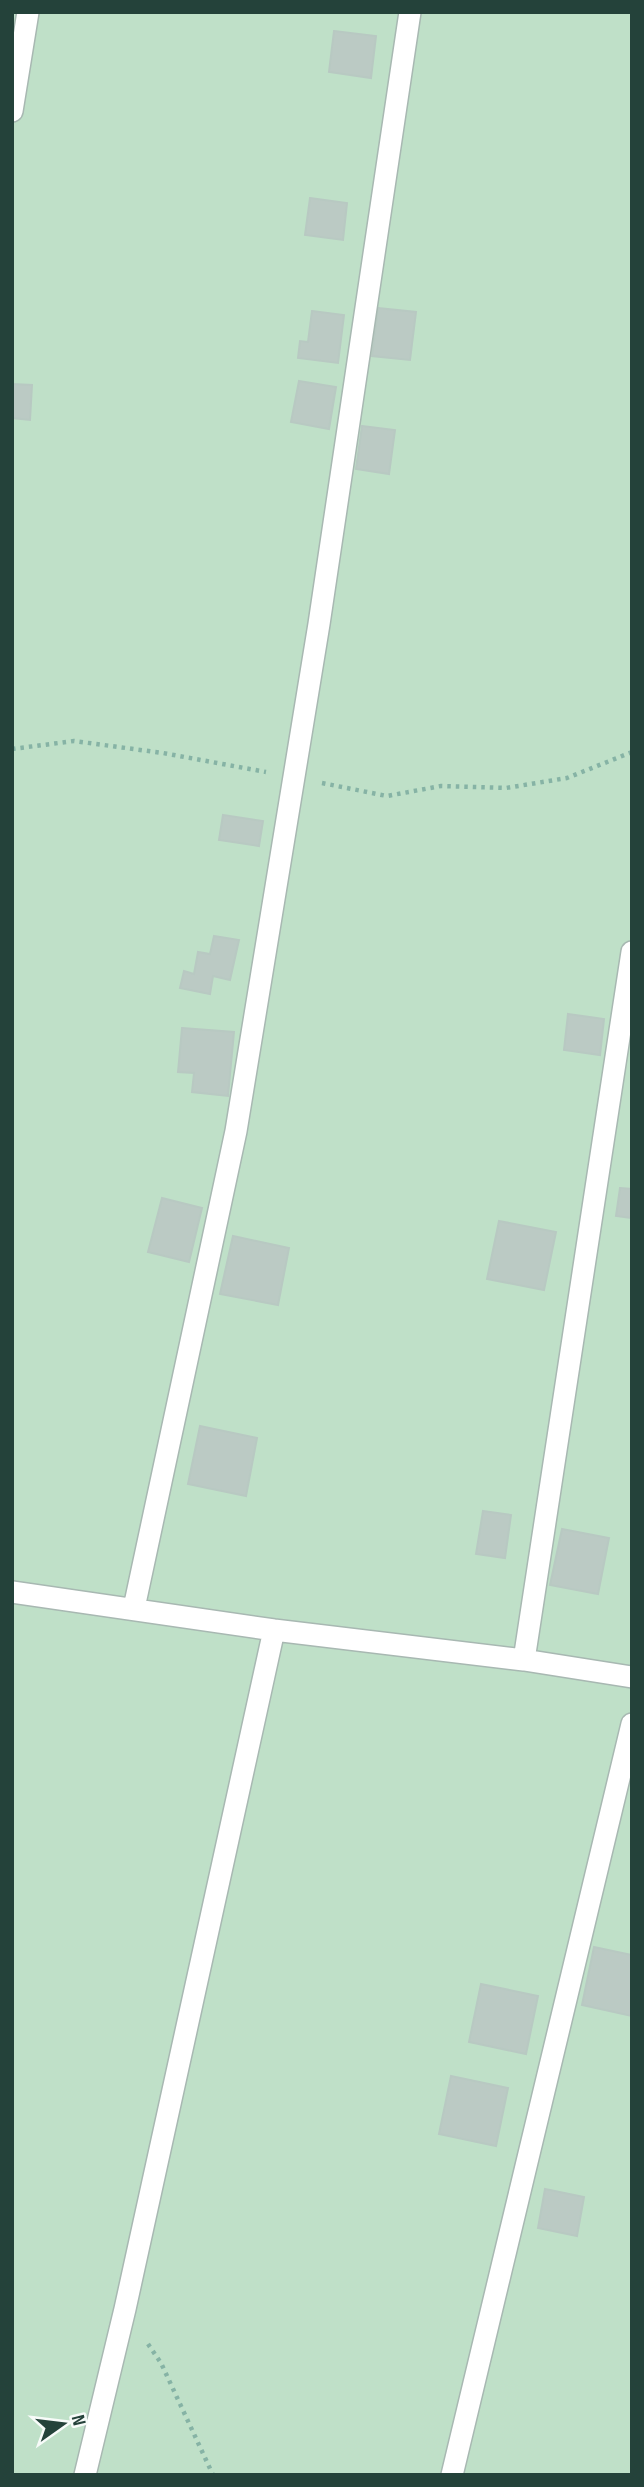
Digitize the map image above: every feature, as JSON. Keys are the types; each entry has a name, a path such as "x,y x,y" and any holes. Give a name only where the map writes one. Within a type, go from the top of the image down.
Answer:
{"street":[{"path":"12,111 28,12"},
{"path":"134,1608 236,1131 319,624 410,12"},
{"path":"524,1660 632,952"},
{"path":"12,1592 274,1630 524,1660 632,1677"},
{"path":"85,2475 125,2309 274,1630"},
{"path":"452,2475 632,1724"}],"path":[{"path":"125,2309 160,2363 213,2475"}],"green space":[{"path":"12,12 632,12 632,2475 12,2475"}],"building":[{"path":"334,31 376,36 371,78 329,72"},
{"path":"310,198 347,203 343,240 305,235"},
{"path":"378,308 416,312 410,360 372,356"},
{"path":"312,311 344,315 338,363 298,358 300,341 308,342"},
{"path":"299,381 336,387 329,429 291,422"},
{"path":"12,384 32,385 30,420 12,418"},
{"path":"362,426 395,430 389,474 356,469"},
{"path":"223,815 263,821 259,846 219,840"},
{"path":"214,936 239,940 230,980 213,976 210,994 180,988 184,971 194,974 198,952 210,954"},
{"path":"568,1014 604,1019 600,1055 564,1050"},
{"path":"182,1028 234,1032 228,1096 192,1092 194,1073 178,1072"},
{"path":"620,1188 632,1189 632,1218 616,1216"},
{"path":"162,1198 202,1208 189,1262 148,1252"},
{"path":"499,1221 556,1232 544,1290 487,1279"},
{"path":"233,1236 289,1248 278,1305 220,1294"},
{"path":"200,1426 257,1438 246,1496 188,1484"},
{"path":"483,1511 511,1515 505,1558 476,1554"},
{"path":"562,1529 609,1538 598,1594 550,1585"},
{"path":"594,1947 632,1955 632,2016 582,2005"},
{"path":"481,1984 538,1996 526,2054 469,2042"},
{"path":"451,2076 508,2088 496,2146 439,2134"},
{"path":"545,2189 584,2197 577,2236 538,2228"}]}
